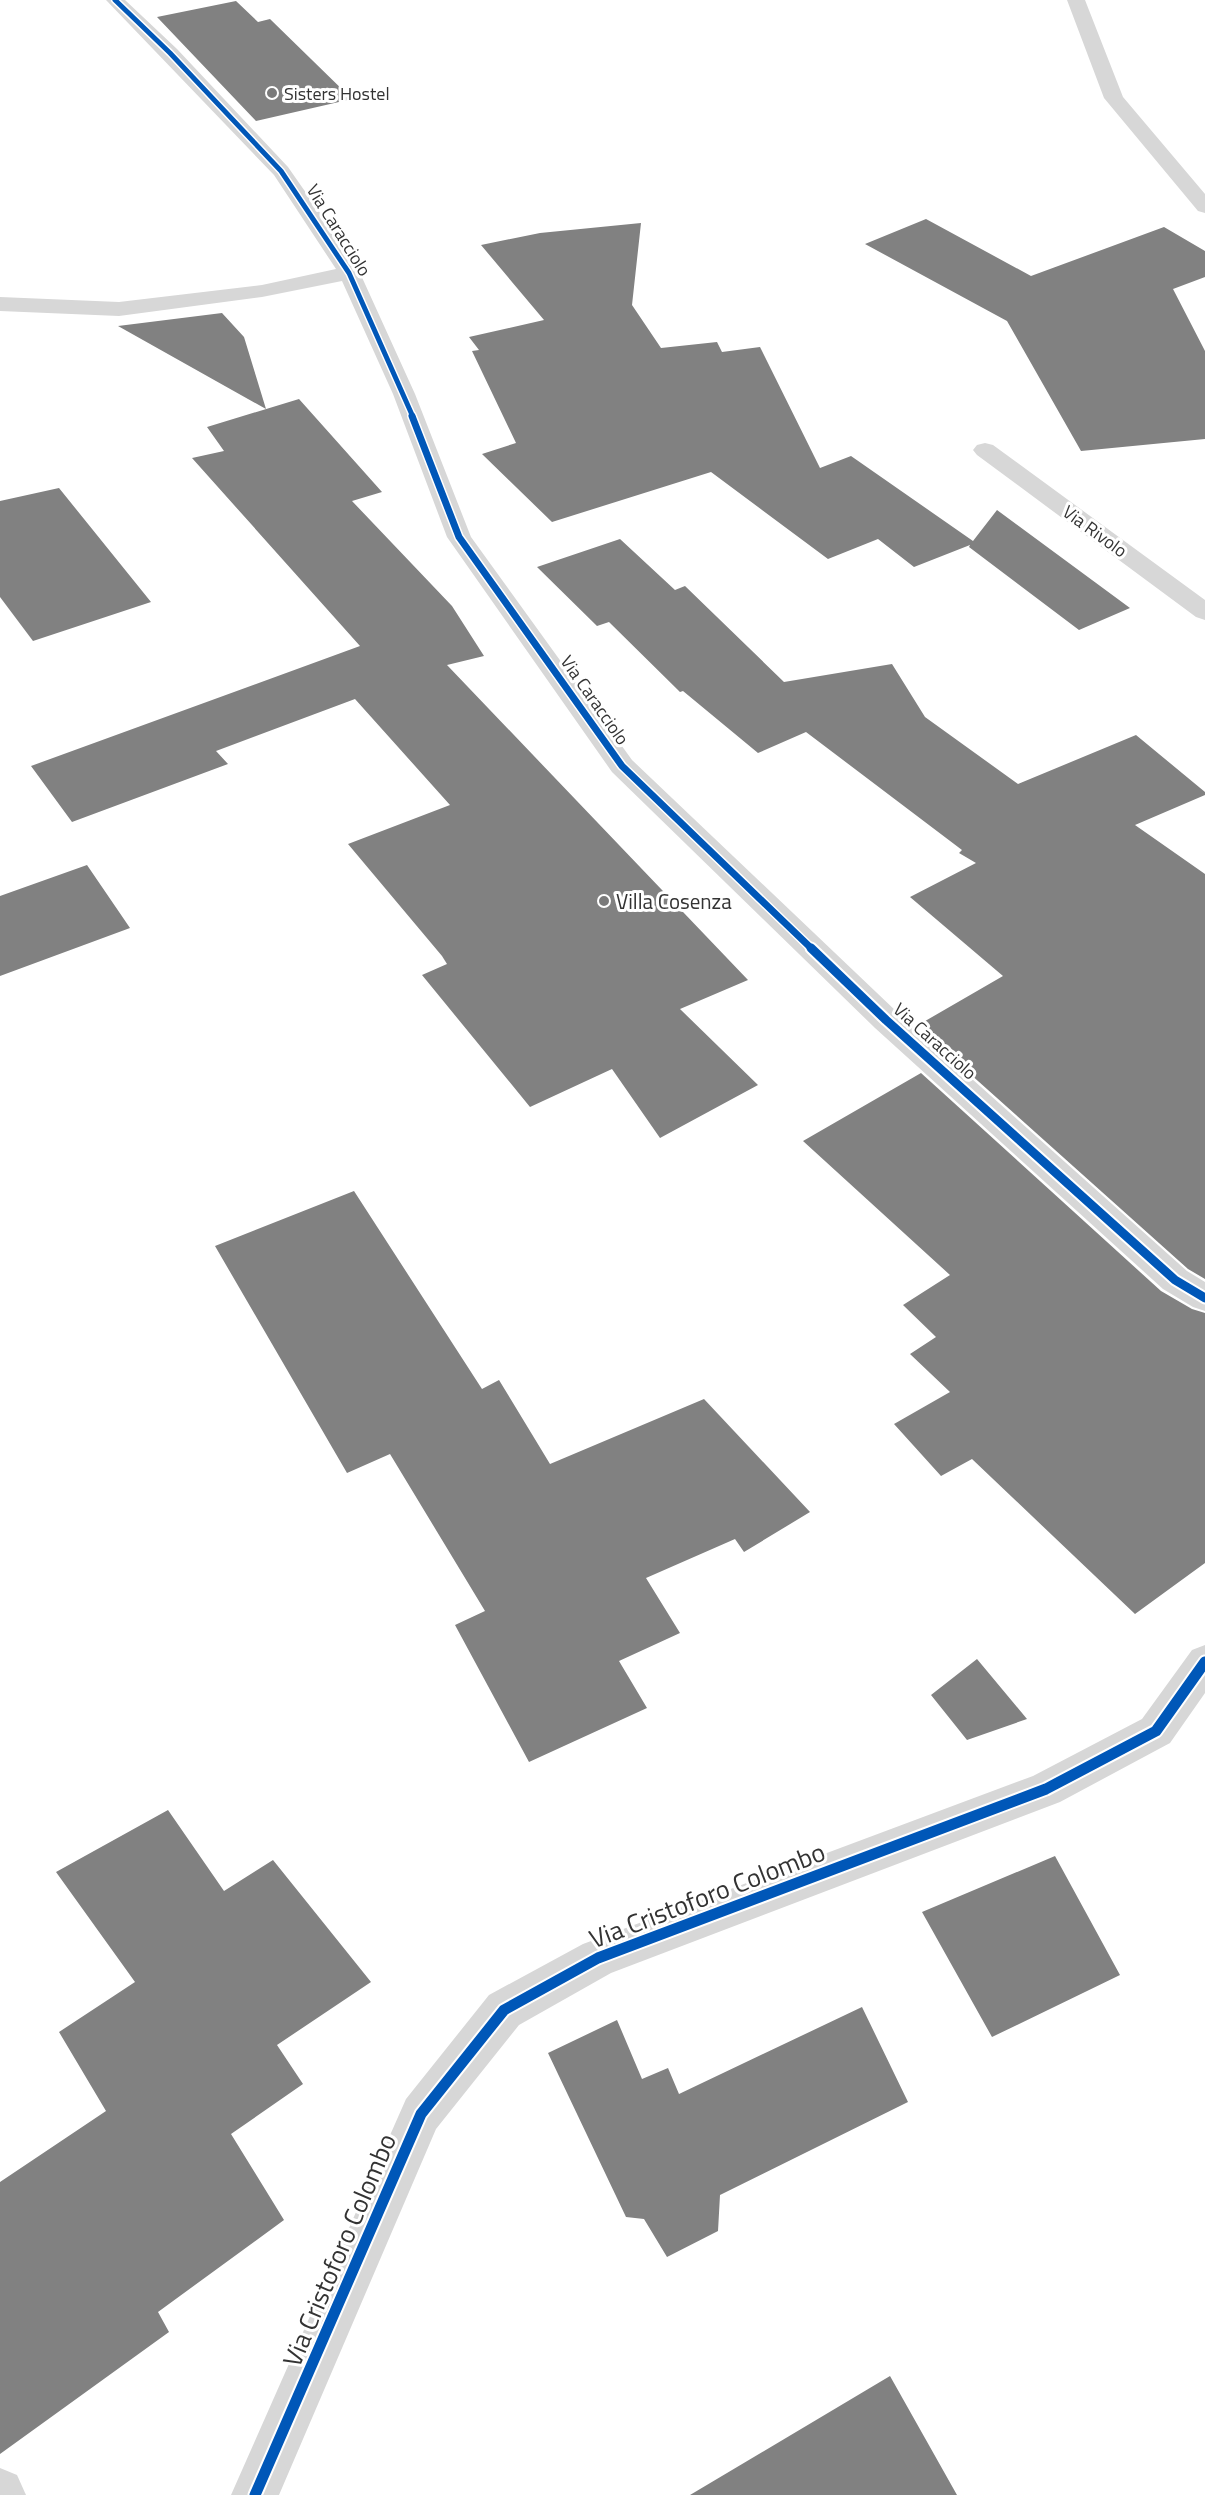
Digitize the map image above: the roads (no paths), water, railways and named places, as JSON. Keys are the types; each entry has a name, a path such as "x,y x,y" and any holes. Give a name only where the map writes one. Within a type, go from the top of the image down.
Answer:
{"street":[{"name":"Via Caracciolo","path":"115,0 170,53 282,171 343,263 404,394 459,537 622,766 886,1020 1174,1280 1205,1298"},
{"path":"1076,0 1114,98 1205,207"},
{"path":"0,304 119,309 262,291 343,263"},
{"name":"Via Rivolo","path":"985,450 1205,612"},
{"name":"Via Cristoforo Colombo","path":"255,2495 421,2114 504,2010 598,1958 1046,1789 1156,1731 1205,1662"}],"place":[{"name":"Sisters Hostel","path":"272,93"},
{"name":"Villa Cosenza","path":"604,901"}]}
